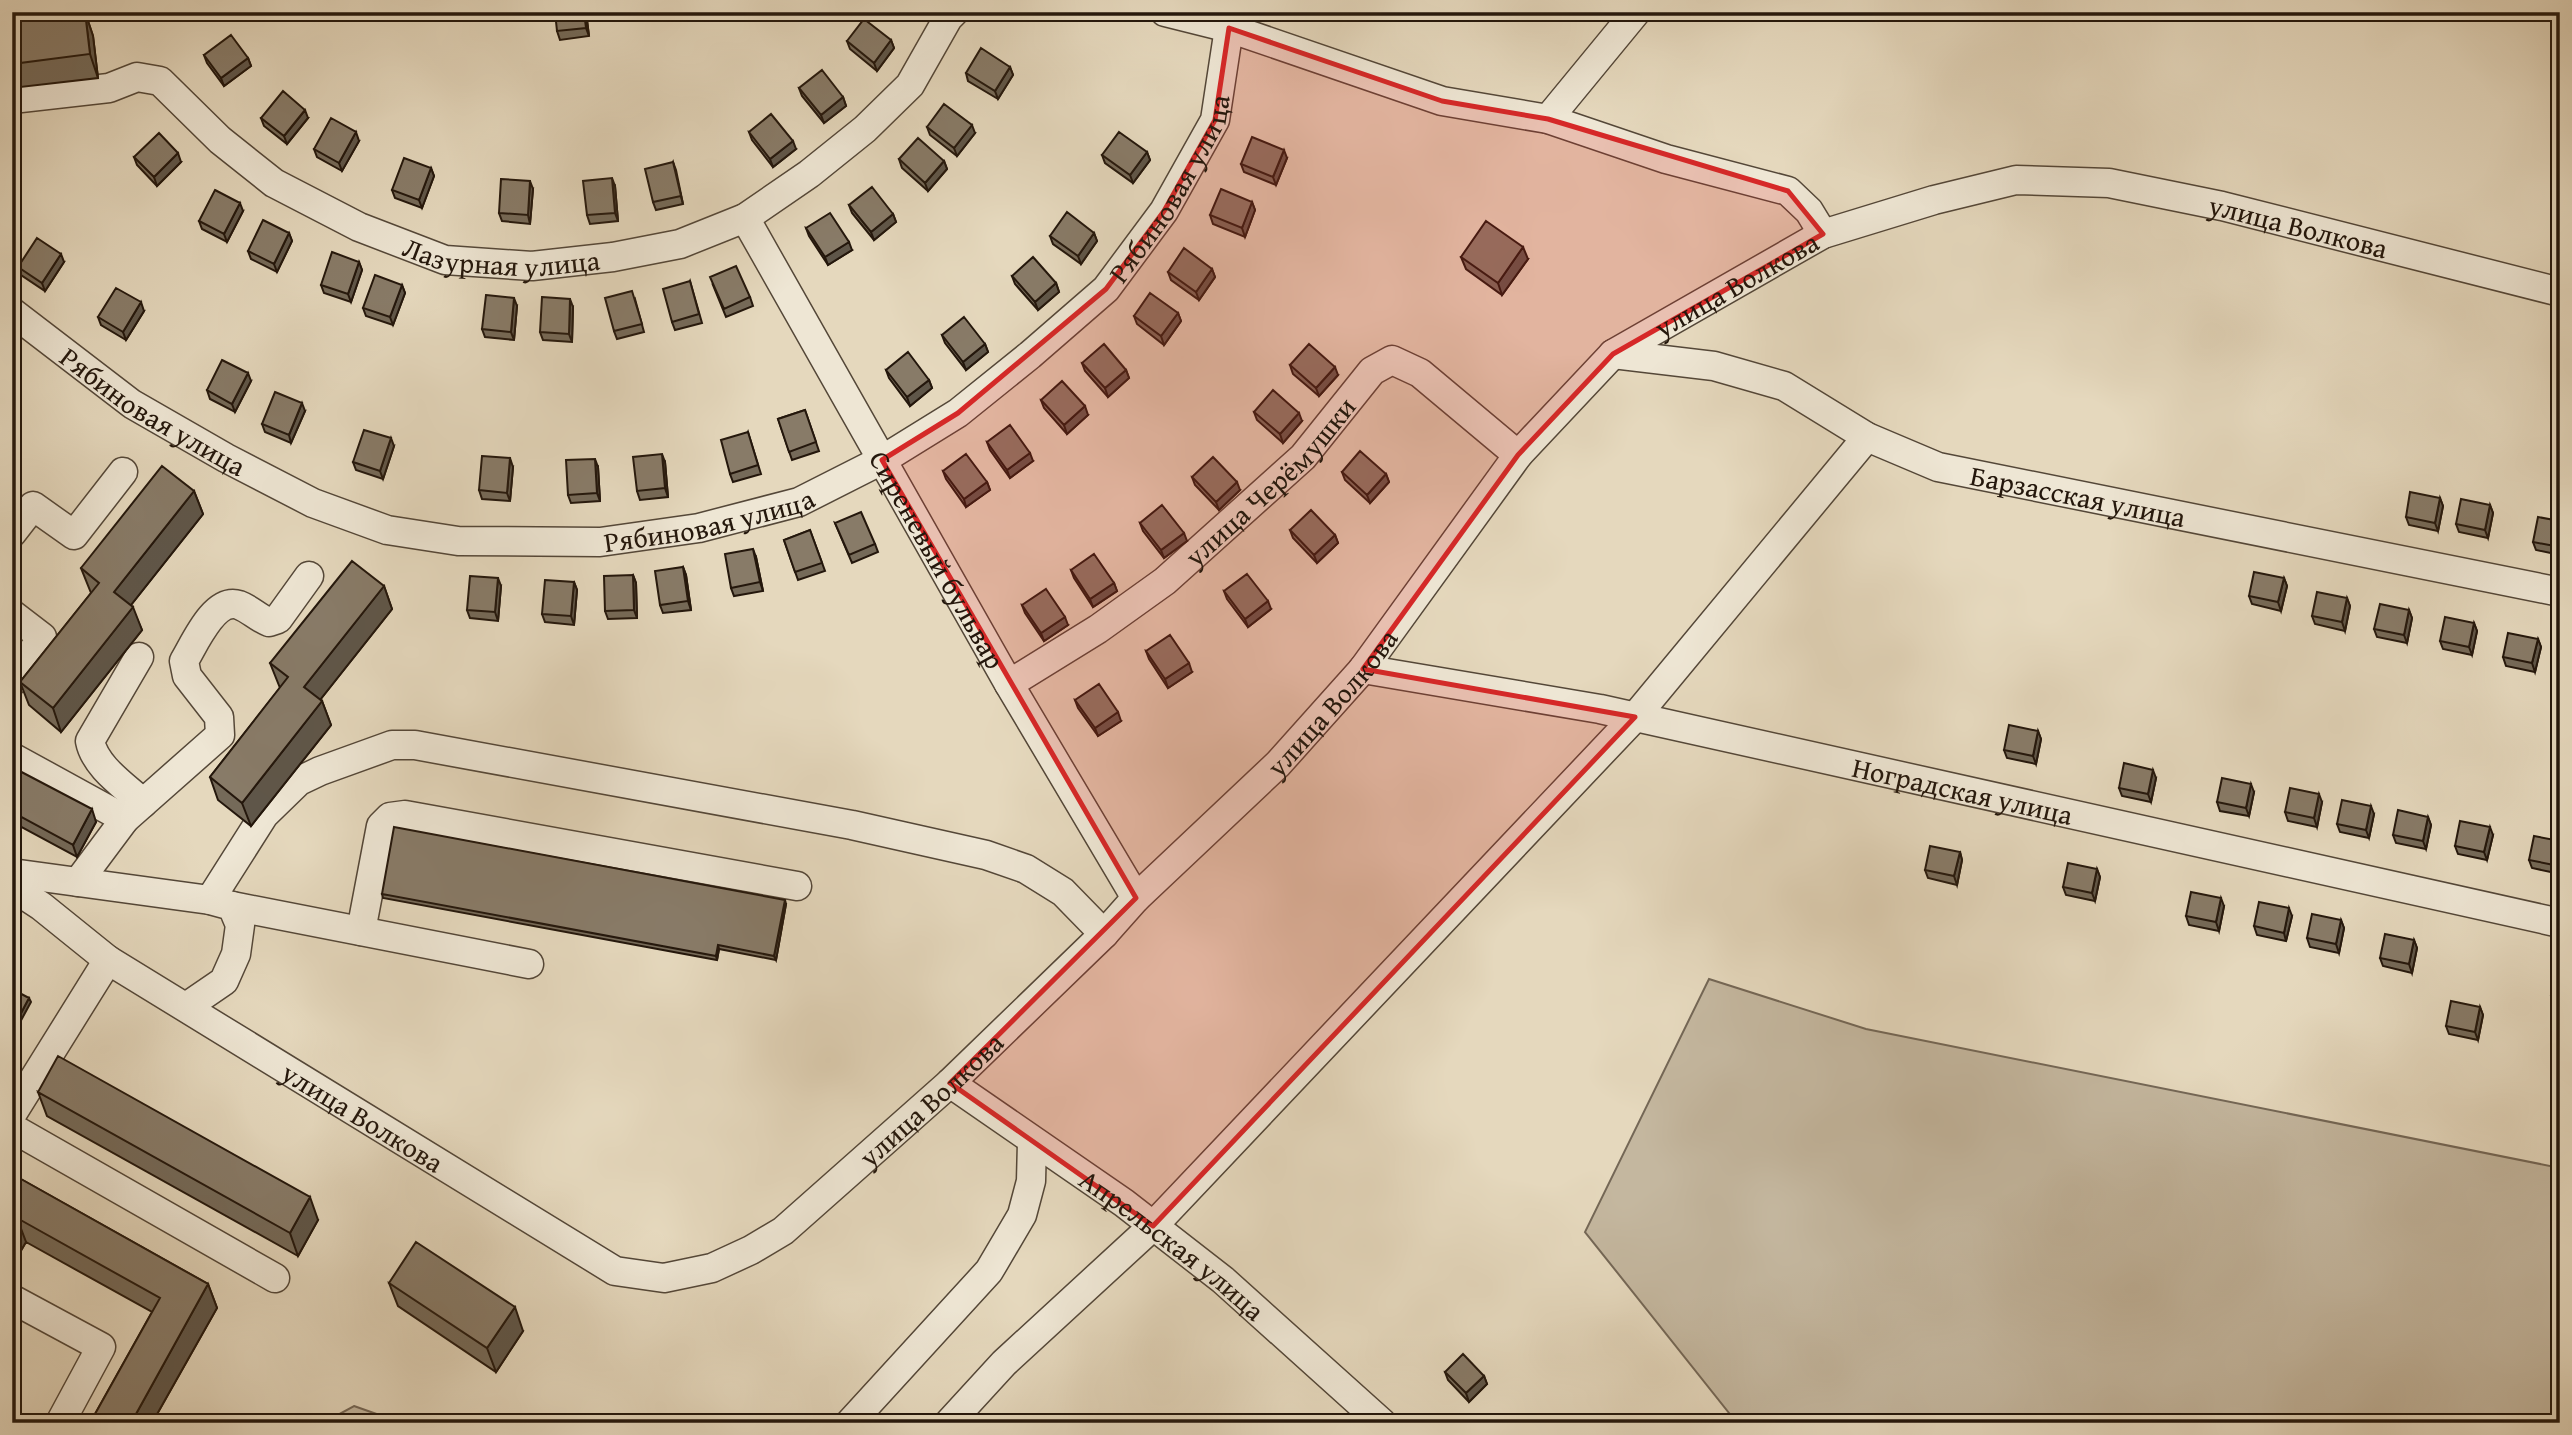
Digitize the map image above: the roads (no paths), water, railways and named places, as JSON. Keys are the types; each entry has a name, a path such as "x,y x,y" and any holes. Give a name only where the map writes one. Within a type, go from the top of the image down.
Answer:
{"street":[{"name":"Лазурная улица","path":"12,99 109,88 138,77 160,81 220,140 274,183 359,227 445,260 532,266 613,257 680,244 745,218 809,174 910,85 954,12"},
{"path":"1166,12 1233,20 1442,102 1548,119 1666,159 1788,191 1809,211 1823,234"},
{"path":"1548,119 1636,12"},
{"name":"Рябиновая улица","path":"12,312 132,404 226,458 313,503 387,530 458,541 600,542 699,528 799,502 882,460 958,413 1106,289 1164,211 1215,120 1233,20"},
{"name":"улица Волкова","path":"12,887 41,906 108,960 615,1271 664,1278 712,1268 783,1231 950,1083 1104,934 1136,898 1278,764 1363,669 1518,455 1614,354 1823,234 1934,200 2016,180 2109,183 2222,206 2560,292"},
{"name":"Сиреневый бульвар","path":"745,218 1009,684 1136,898"},
{"name":"Барзасская улица","path":"1614,354 1714,366 1784,386 1867,437 1938,467 2560,592"},
{"name":"улица Черёмушки","path":"1009,684 1098,629 1165,581 1303,457 1372,371 1392,360 1420,373 1518,455"},
{"path":"949,1423 1004,1363 1153,1226 1635,717 1867,437"},
{"path":"12,533 33,506 74,535 123,472"},
{"path":"78,882 134,811 220,734 219,717 187,676 184,660 214,613 224,605 239,605 269,622 278,619 309,576"},
{"path":"12,614 42,637 12,682"},
{"path":"134,811 98,761 90,741 139,657"},
{"name":"Ноградская улица","path":"1363,669 1635,717 2560,923"},
{"path":"221,903 264,815 299,781 392,745 415,745 852,825 986,855 1026,870 1063,892 1104,934"},
{"path":"12,757 134,811"},
{"path":"361,931 382,826 390,817 405,815 797,886"},
{"path":"12,873 221,903 529,964"},
{"path":"186,1007 224,981 236,954 240,925 221,903"},
{"path":"12,1114 108,960"},
{"name":"Апрельская улица","path":"950,1083 1153,1226 1223,1280 1382,1423"},
{"path":"12,1128 275,1278"},
{"path":"850,1423 989,1271 1022,1216 1031,1181 1032,1142"},
{"path":"12,1300 101,1347 60,1423"}]}
